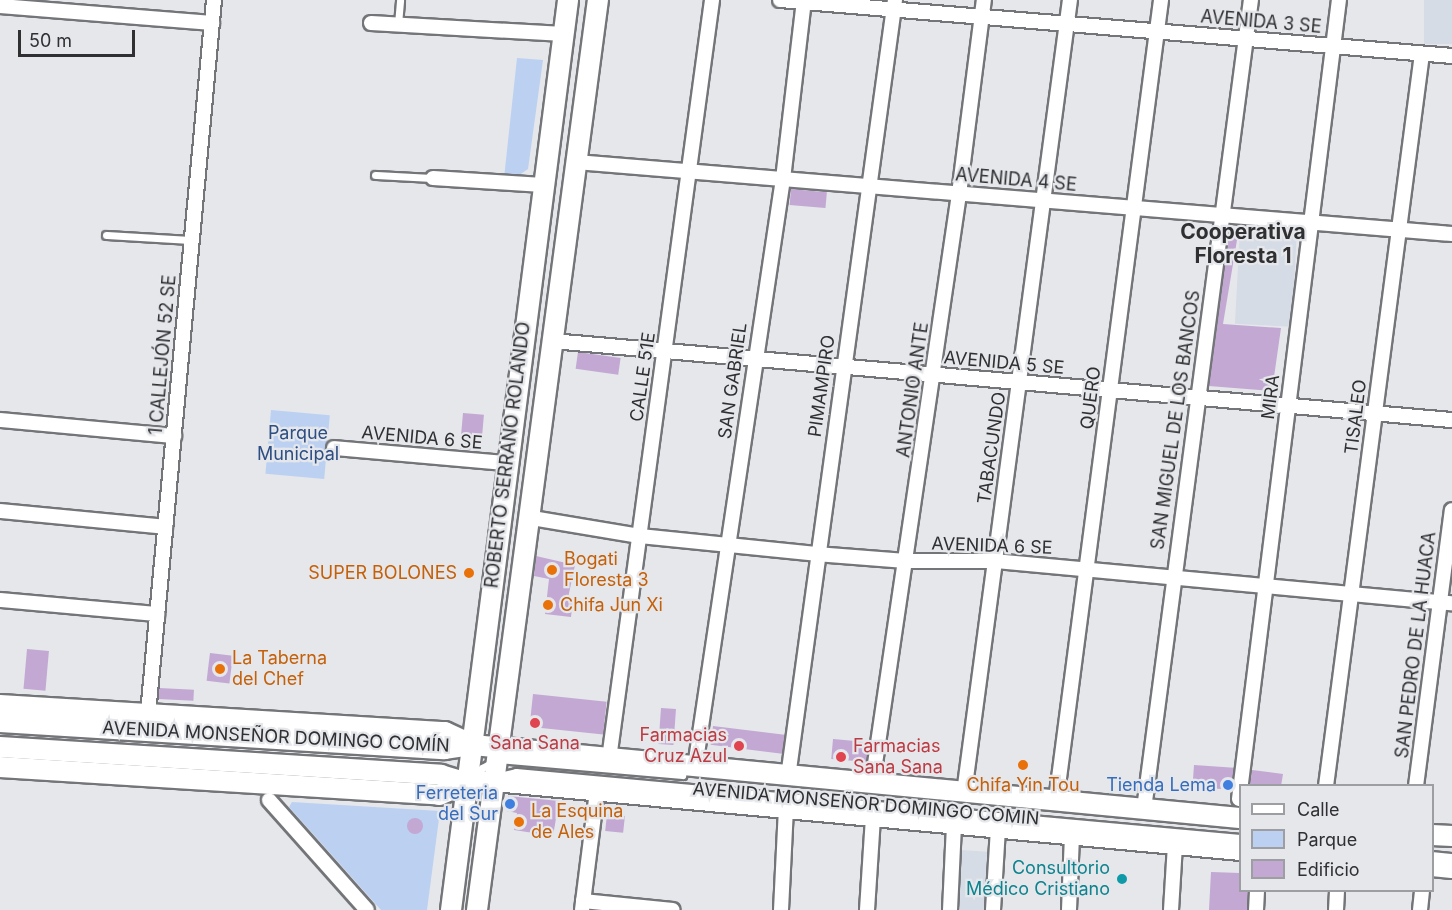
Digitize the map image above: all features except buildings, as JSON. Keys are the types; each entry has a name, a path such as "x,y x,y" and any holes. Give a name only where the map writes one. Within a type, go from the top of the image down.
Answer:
{"main road":[{"name":"ROBERTO SERRANO ROLANDO","path":"451,910 470,783 472,745 506,463 568,0"},
{"name":"ROBERTO SERRANO ROLANDO","path":"477,910 532,518 552,341 598,0"},
{"name":"AVENIDA MONSEÑOR DOMINGO COMÍN","path":"0,705 47,716 444,749 472,745"},
{"name":"AVENIDA MONSEÑOR DOMINGO COMÍN","path":"0,722 47,716 148,714 445,732 472,745"},
{"name":"AVENIDA MONSEÑOR DOMINGO COMIN","path":"472,745 498,753 609,759 1144,809 1239,808"},
{"name":"AVENIDA MONSEÑOR DOMINGO COMÍN","path":"0,747 110,764"},
{"name":"AVENIDA MONSEÑOR DOMINGO COMÍN","path":"0,766 110,764 441,775 470,783"},
{"name":"AVENIDA MONSEÑOR DOMINGO COMIN","path":"470,783 494,781 873,818 1239,850"},
{"path":"1434,835 1452,836"},
{"path":"1434,866 1452,868"}],"street":[{"name":"1 CALLEJÓN 52 SE","path":"148,714 214,0"},
{"name":"CALLE 51E","path":"609,759 712,0"},
{"name":"AVENIDA 3 SE","path":"780,0 895,5 981,17 1452,56"},
{"name":"ANTONIO ANTE","path":"872,784 959,194 984,0"},
{"name":"TABACUNDO","path":"964,793 1070,0"},
{"name":"QUERO","path":"1056,801 1161,0"},
{"name":"SAN MIGUEL DE LOS BANCOS","path":"1144,809 1251,0"},
{"name":"MIRA","path":"1243,784 1265,586 1339,0"},
{"name":"SAN GABRIEL","path":"694,768 783,179 804,1"},
{"name":"PIMAMPIRO","path":"788,777 842,366 872,187 895,5"},
{"path":"0,6 212,23"},
{"path":"371,22 564,34"},
{"name":"TISALEO","path":"1326,784 1422,54"},
{"name":"AVENIDA 4 SE","path":"576,162 1452,234"},
{"path":"433,177 543,184"},
{"name":"AVENIDA 5 SE","path":"552,341 1452,420"},
{"path":"0,420 174,436"},
{"name":"AVENIDA 6 SE","path":"334,448 506,463"},
{"name":"SAN PEDRO DE LA HUACA","path":"1416,784 1446,603 1452,510"},
{"path":"0,511 165,527"},
{"name":"AVENIDA 6 SE","path":"532,518 640,536 816,555 906,561 995,561 1446,603"},
{"path":"0,600 157,614"},
{"path":"597,791 583,906 673,910"},
{"path":"269,800 367,910"},
{"path":"781,910 786,809"},
{"path":"867,910 873,818"},
{"path":"950,910 954,824"},
{"path":"993,910 998,828"},
{"path":"1069,910 1072,834"},
{"path":"1171,910 1175,844"},
{"path":"1256,910 1257,892"},
{"path":"1336,910 1337,892"},
{"path":"1420,910 1422,892"}],"lane":[{"path":"398,24 400,0"},
{"path":"375,175 433,177"},
{"path":"106,235 191,240"},
{"path":"470,783 498,753"},
{"name":"AVENIDA MONSEÑOR DOMINGO COMIN","path":"498,753 1239,825"},
{"name":"AVENIDA MONSEÑOR DOMINGO COMIN","path":"494,781 516,772 1239,838"},
{"name":"ROBERTO SERRANO ROLANDO","path":"469,910 486,796 494,781"},
{"name":"ROBERTO SERRANO ROLANDO","path":"456,910 470,783"},
{"path":"1434,842 1452,844"},
{"path":"1434,855 1452,857"}],"shaded area":[{"path":"1424,0 1452,0 1452,44 1424,44"},
{"path":"1240,228 1297,231 1292,327 1235,324"},
{"path":"962,850 994,852 990,910 958,910"}],"green space":[{"path":"517,58 543,60 528,169 512,180 504,178"},
{"name":"Parque Municipal","path":"271,410 330,415 324,479 265,474"},
{"path":"292,802 440,811 427,910 381,910 289,807"}],"place":[{"name":"Bogati Floresta 3","path":"552,570"},
{"name":"SUPER BOLONES","path":"469,573"},
{"name":"Chifa Jun Xi","path":"548,605"},
{"name":"La Taberna del Chef","path":"220,669"},
{"name":"Sana Sana","path":"535,723"},
{"name":"Farmacias Cruz Azul","path":"739,746"},
{"name":"Farmacias Sana Sana","path":"841,757"},
{"name":"Chifa Yin Tou","path":"1023,765"},
{"name":"Tienda Lema","path":"1228,785"},
{"name":"Ferreteria del Sur","path":"510,804"},
{"name":"La Esquina de Ales","path":"519,822"},
{"name":"Consultorio Médico Cristiano","path":"1122,879"}],"district":[{"name":"Cooperativa Floresta 1","path":"1243,244"}]}
